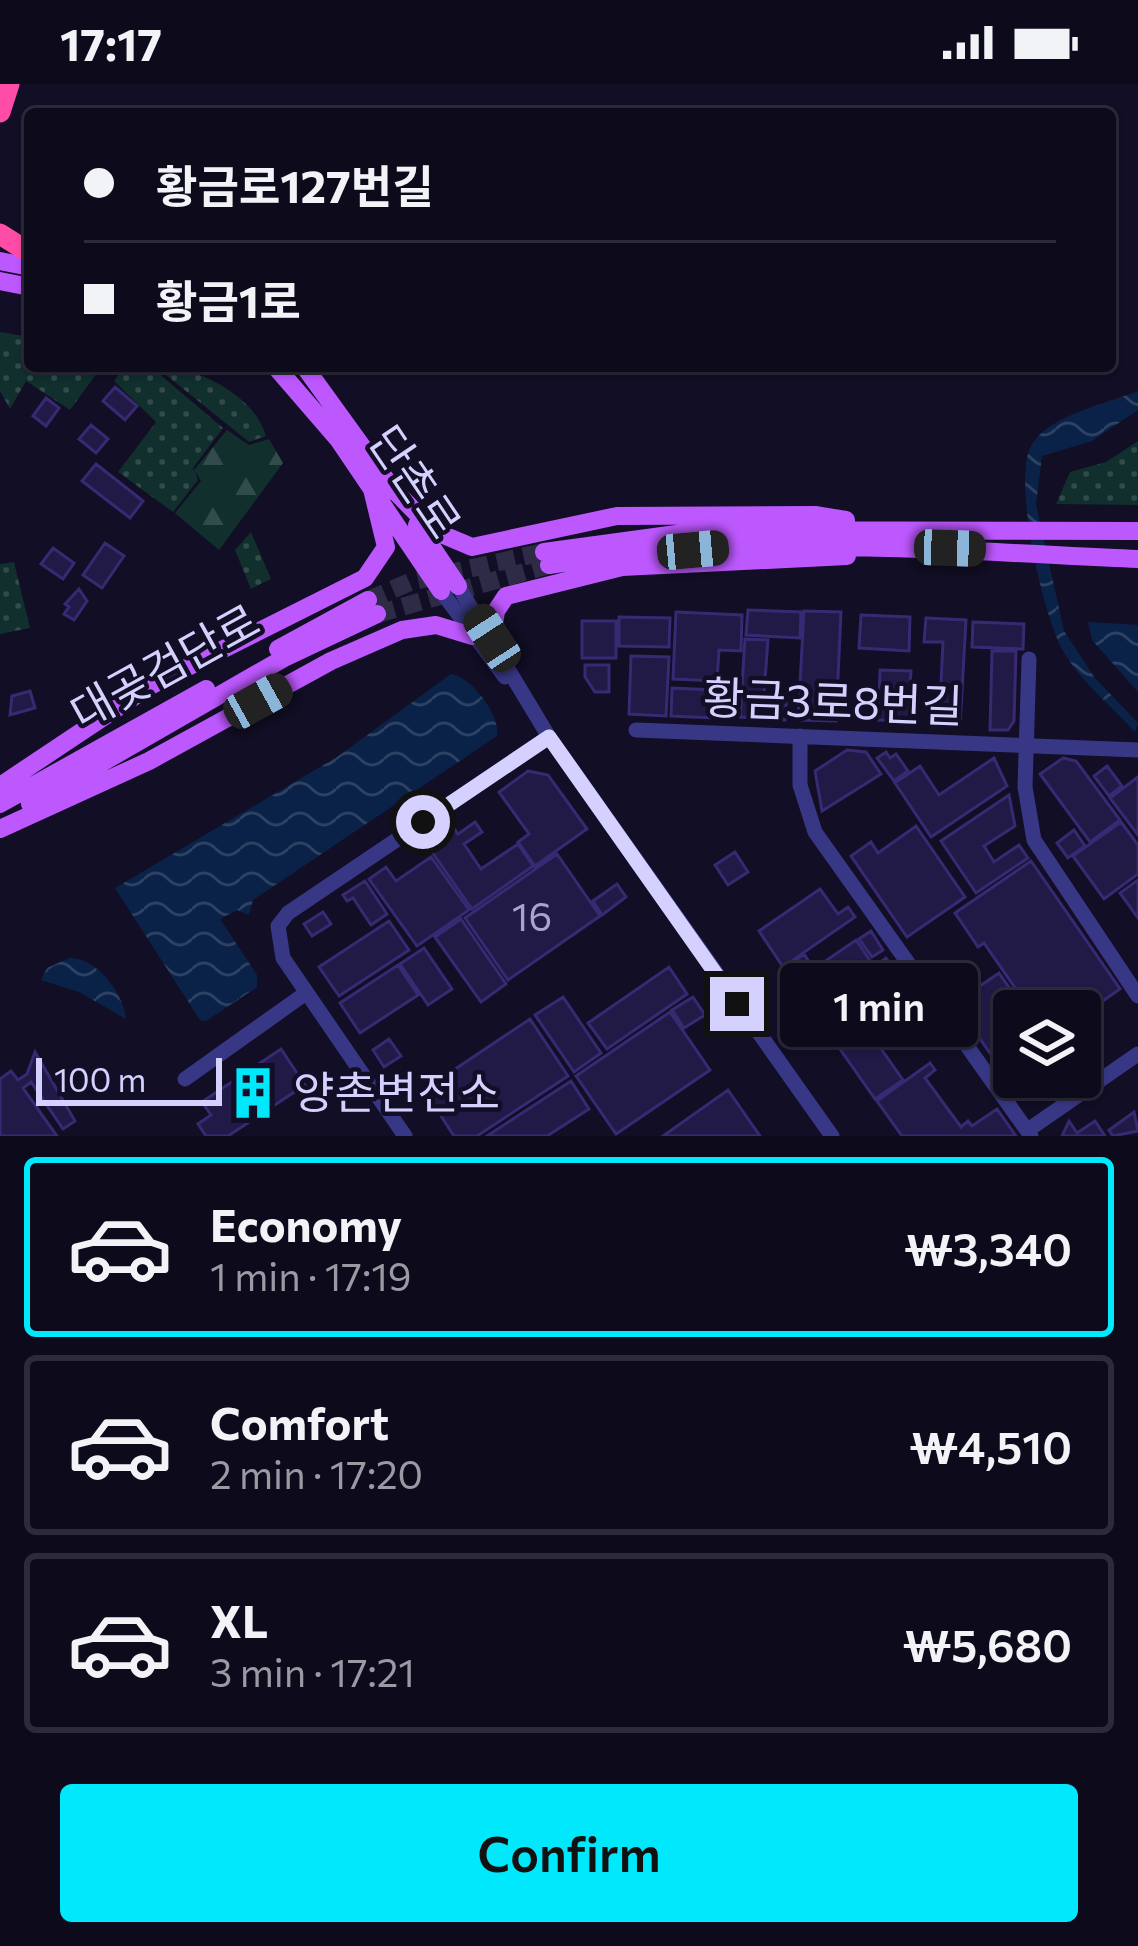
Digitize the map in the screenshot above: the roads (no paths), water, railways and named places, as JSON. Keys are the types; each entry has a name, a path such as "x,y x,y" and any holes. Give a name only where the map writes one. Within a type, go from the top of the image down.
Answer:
{"highway":[{"path":"0,112 9,84"}],"main road":[{"name":"단촌로","path":"281,372 381,486"},
{"name":"단촌로","path":"308,372 449,588"},
{"path":"381,486 434,531 472,547 617,516 673,513 815,515 909,538"},
{"path":"0,787 149,686 365,578 381,561 386,547 381,486"},
{"path":"0,825 149,761 331,661 402,631 436,625 482,637 506,596 622,567 806,561 909,538 1009,529 1138,531"},
{"path":"547,558 706,530 909,538 1138,559"},
{"name":"대곶검단로","path":"0,804 373,607 0,825"}],"street":[{"path":"449,588 832,1136"},
{"name":"황금3로8번길","path":"1029,658 1027,808 1034,840 1138,996"},
{"name":"황금3로8번길","path":"636,730 1138,750"},
{"path":"800,736 800,784 815,832 1030,1133 1138,1054"},
{"path":"405,1136 277,945 282,919 549,737"},
{"path":"184,1078 306,993"}],"water":[{"path":"1138,391 1138,410 1092,441 1042,456 1036,504 1064,631 1095,678 1138,723 1135,732 1086,682 1054,632 1032,546 1025,485 1026,461 1040,434 1066,418"},
{"path":"1088,622 1138,625 1138,692 1092,640"},
{"path":"451,674 483,698 497,736 253,900 249,915 237,910 220,919 257,975 257,987 206,1021 200,1020 115,888 337,757"},
{"path":"69,958 89,963 107,978 126,1019 79,992 41,980 47,968"}],"tunnel":[{"path":"368,600 410,582 544,552"},
{"path":"377,614 549,565"}],"place":[{"name":"양촌변전소","path":"253,1093"}]}
